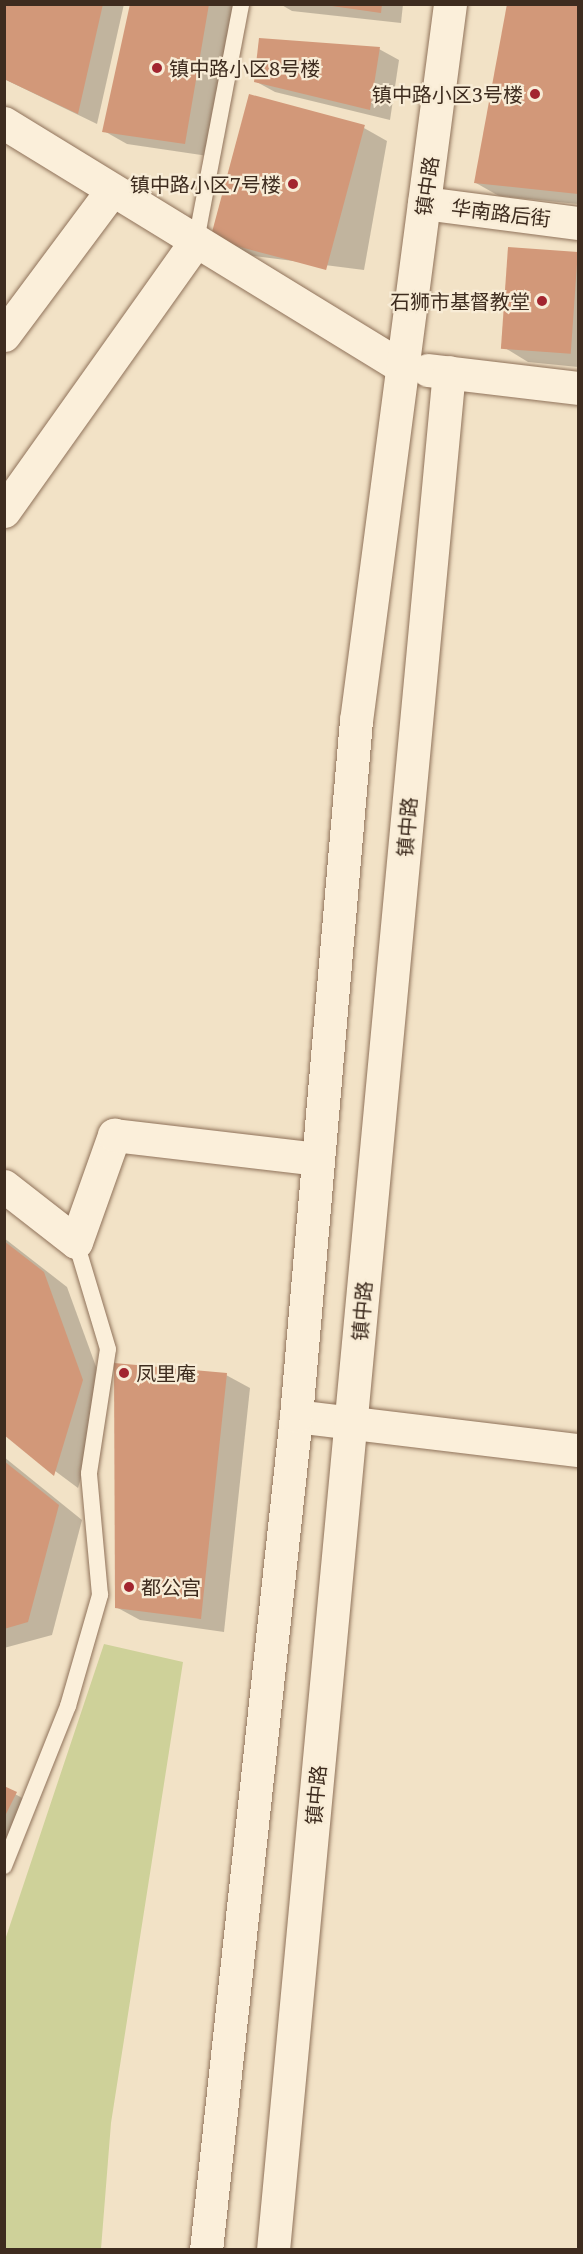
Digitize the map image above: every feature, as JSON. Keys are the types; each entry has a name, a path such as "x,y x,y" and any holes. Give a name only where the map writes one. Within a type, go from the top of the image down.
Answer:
{"main road":[{"name":"镇中路","path":"206,2250 296,1416 356,721 450,4"},
{"path":"4,123 402,367 579,388"},
{"path":"4,335 112,190"},
{"name":"华南路后街","path":"424,203 579,223"},
{"path":"4,511 196,241"},
{"name":"镇中路","path":"273,2250 449,372"},
{"path":"4,1186 76,1242 114,1135 318,1159"},
{"path":"296,1416 579,1450"}],"lane":[{"path":"196,241 240,4"},
{"path":"4,1866 64,1716 100,1596 89,1473 108,1349 76,1242"}],"green space":[{"path":"104,1644 183,1662 111,2123 101,2249 5,2249 5,1940"}],"building":[{"path":"4,4 103,4 78,114 4,79"},
{"name":"镇中路小区8号楼","path":"130,4 209,4 185,144 102,132"},
{"path":"318,4 382,4 381,13"},
{"name":"镇中路小区3号楼","path":"507,4 578,4 578,194 474,183"},
{"path":"259,38 380,47 370,110 254,82"},
{"name":"镇中路小区7号楼","path":"249,94 365,125 326,270 210,239"},
{"name":"石狮市基督教堂","path":"508,247 578,252 571,354 501,349"},
{"path":"4,1241 44,1272 83,1380 54,1476 4,1435"},
{"path":"114,1363 227,1373 201,1619 115,1608"},
{"path":"4,1461 59,1505 28,1622 4,1629"},
{"path":"4,1786 17,1792 4,1818"}],"place":[{"name":"镇中路小区8号楼","path":"157,68"},
{"name":"镇中路小区3号楼","path":"535,94"},
{"name":"镇中路小区7号楼","path":"293,184"},
{"name":"石狮市基督教堂","path":"542,301"},
{"name":"凤里庵","path":"124,1373"},
{"name":"都公宫","path":"129,1587"}]}
